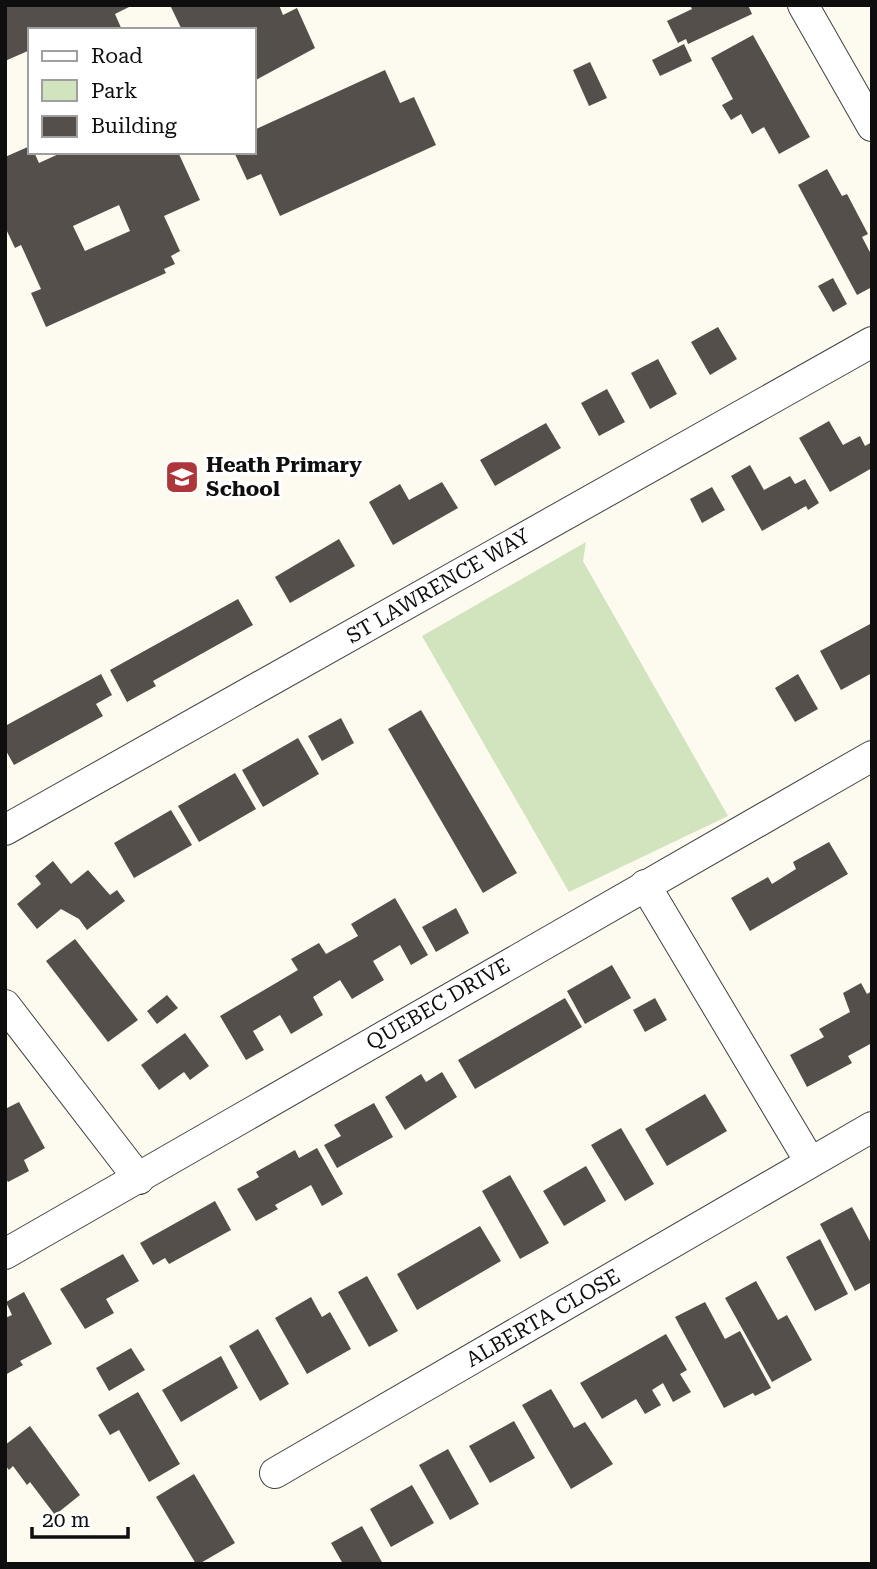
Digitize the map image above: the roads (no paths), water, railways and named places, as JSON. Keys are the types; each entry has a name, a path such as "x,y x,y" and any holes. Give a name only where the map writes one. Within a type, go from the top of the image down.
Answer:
{"street":[{"path":"803,5 870,119"},
{"name":"ST LAWRENCE WAY","path":"5,830 872,342"},
{"name":"QUEBEC DRIVE","path":"5,1254 645,885 743,833 872,756"},
{"path":"645,885 809,1160"},
{"path":"5,1005 139,1179"},
{"name":"ALBERTA CLOSE","path":"275,1473 573,1301 809,1160 872,1126"}],"place":[{"name":"Heath Primary School","path":"182,477"}]}
